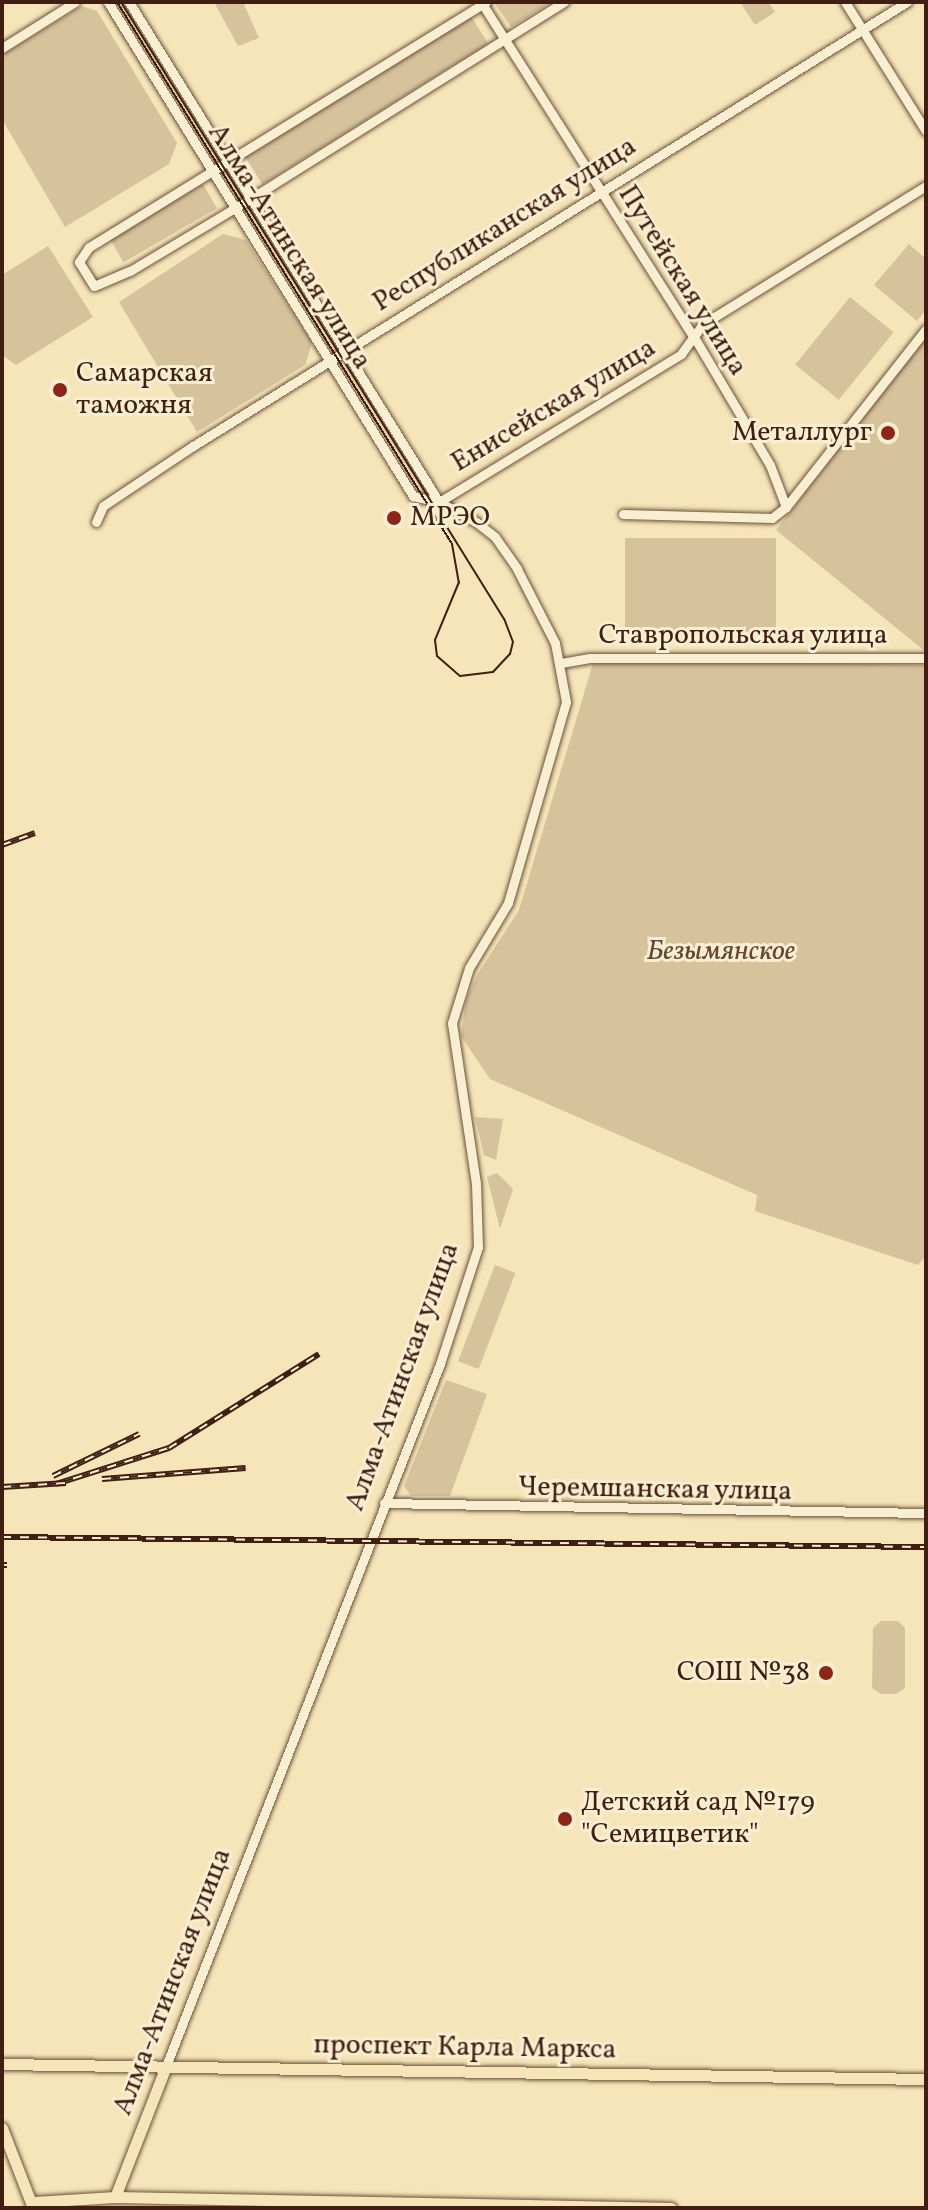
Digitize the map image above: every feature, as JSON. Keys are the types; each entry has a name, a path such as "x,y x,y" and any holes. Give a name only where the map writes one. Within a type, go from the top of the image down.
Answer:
{"main road":[{"name":"проспект Карла Маркса","path":"2,2064 926,2079"},
{"name":"Алма-Атинская улица","path":"115,2197 166,2066"},
{"path":"2,2128 34,2205 115,2197 338,2206 427,2204 671,2208"}],"street":[{"path":"2,48 75,2"},
{"name":"Алма-Атинская улица","path":"108,2 332,360 413,496 439,502 495,537 524,582 561,663 566,702 508,903 463,981 452,1023 476,1183 478,1247 440,1364 166,2066"},
{"name":"Алма-Атинская улица","path":"129,2 439,502"},
{"path":"483,3 89,247 79,262 94,286 130,271 251,198 564,2"},
{"path":"845,2 926,131"},
{"name":"Республиканская улица","path":"96,522 103,506 600,191 907,2"},
{"name":"Путейская улица","path":"483,3 694,337 770,465 786,507"},
{"name":"Енисейская улица","path":"439,502 681,354 703,324 926,186"},
{"path":"623,514 772,518 786,507 926,329"},
{"name":"Ставропольская улица","path":"561,663 590,658 926,658"},
{"name":"Черемшанская улица","path":"384,1503 926,1513"}],"green space":[{"path":"214,2 243,2 259,38 238,46"},
{"path":"494,2 552,2 511,27"},
{"path":"740,2 768,2 775,12 755,25"},
{"path":"82,6 97,11 177,143 169,164 65,227 2,119 2,55"},
{"path":"469,13 488,44 262,184 243,154"},
{"path":"203,184 217,208 123,262 109,238"},
{"path":"223,234 246,240 312,343 305,365 197,432 119,302"},
{"path":"909,244 926,259 926,310 917,321 874,285"},
{"path":"48,246 93,317 16,365 2,355 2,275"},
{"path":"850,297 894,332 839,400 795,365"},
{"name":"Металлург","path":"926,336 926,652 776,530"},
{"path":"625,538 776,538 776,632 625,632"},
{"name":"Безымянское","path":"594,660 926,665 926,1256 918,1265 755,1211 757,1195 490,1079 461,1036 466,1000 477,975 519,910"},
{"path":"475,1117 503,1119 496,1160 484,1155"},
{"path":"497,1173 513,1189 500,1229 487,1177"},
{"path":"495,1265 516,1273 479,1369 458,1361"},
{"path":"446,1380 487,1394 450,1496 411,1496 404,1486"},
{"path":"881,1621 898,1621 905,1628 905,1688 896,1694 881,1694 872,1688 873,1628"}],"tram line":[{"path":"117,2 452,544 459,582 435,640 437,656 460,676 493,672 510,654 513,642 504,619 121,2"}],"railway":[{"path":"2,845 35,833"},
{"path":"56,1484 169,1448 319,1354"},
{"path":"53,1476 139,1434"},
{"path":"102,1479 246,1468"},
{"path":"2,1487 66,1483"},
{"path":"2,1537 926,1547"},
{"path":"2,1565 7,1565"}],"place":[{"name":"Самарская таможня","path":"60,390"},
{"name":"Металлург","path":"888,433"},
{"name":"МРЭО","path":"394,518"},
{"name":"СОШ №38","path":"826,1673"},
{"name":"Детский сад №179 \"Семицветик\"","path":"565,1819"}]}
